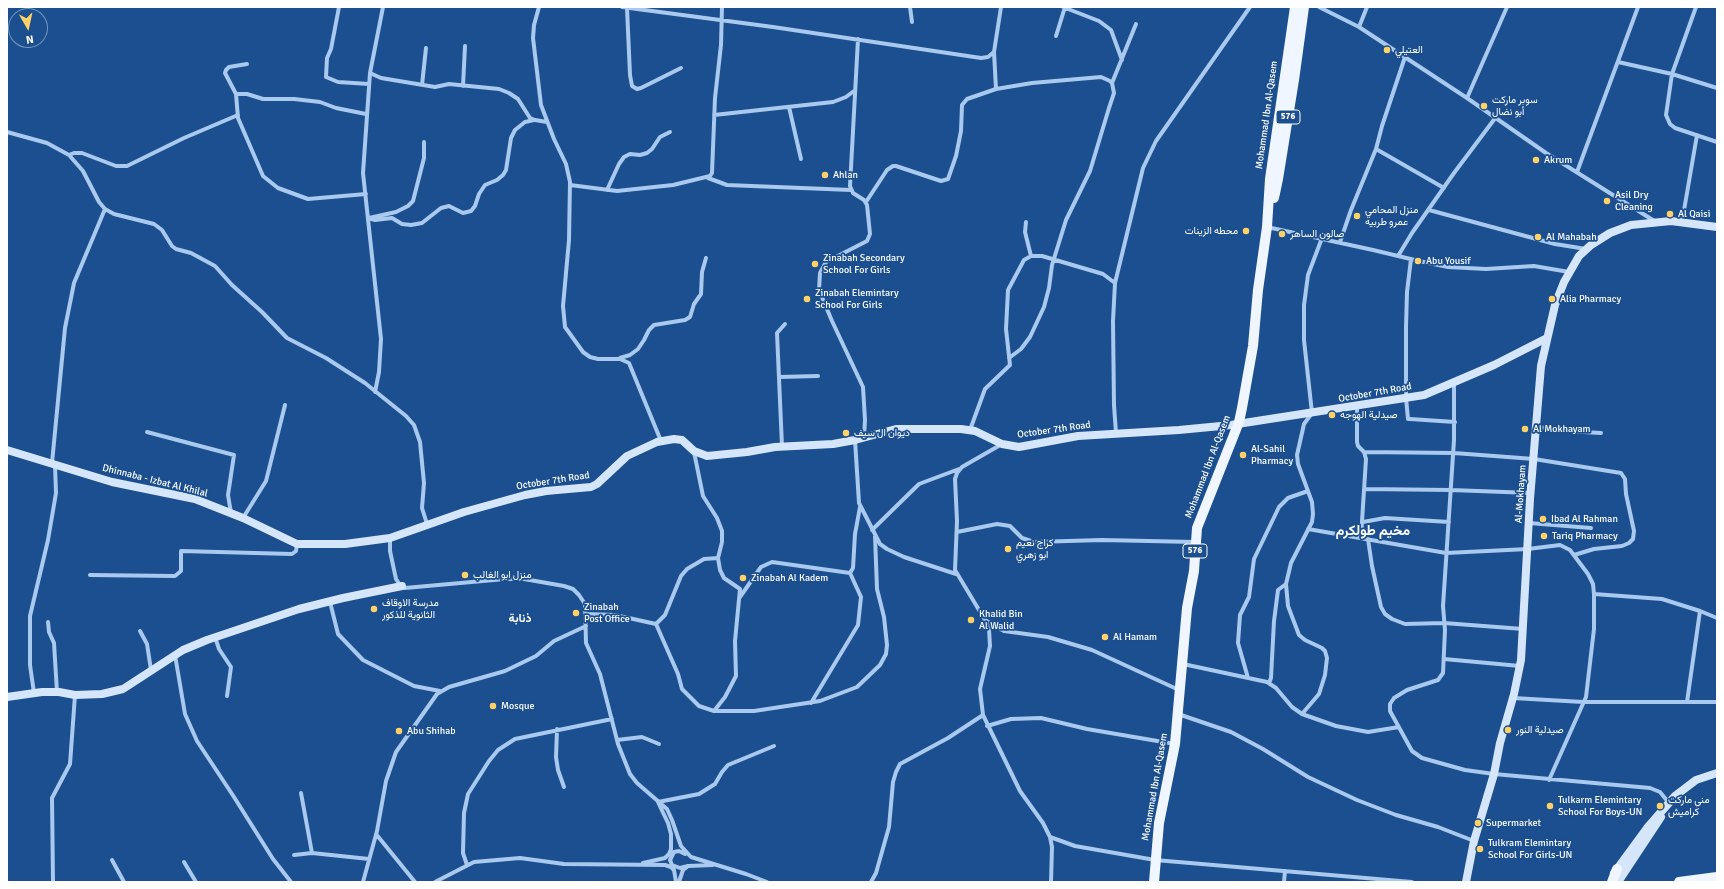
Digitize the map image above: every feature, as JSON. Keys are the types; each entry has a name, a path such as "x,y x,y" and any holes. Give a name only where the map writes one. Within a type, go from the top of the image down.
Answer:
{"main road":[{"name":"Mohammad Ibn Al-Qasem","path":"1154,882 1159,823 1175,744 1187,608 1194,571 1198,528 1205,505 1238,424 1242,408 1253,346 1258,290 1267,227 1270,179 1295,7"},
{"name":"Mohammad Ibn Al-Qasem","path":"1267,227 1278,179 1304,7"},
{"path":"1612,882 1617,869"},
{"path":"1679,882 1711,879"}],"street":[{"path":"339,7 331,49 327,58 326,78 338,82 369,84"},
{"path":"375,392 379,372 381,339 364,173 366,114 370,73 383,7"},
{"path":"539,7 534,25 533,38 541,105 568,171 570,185 569,240 563,306 564,327 583,352 590,358 620,359 630,355 638,349 648,330 654,325 685,320 690,317 694,304 701,294 702,272 706,258"},
{"path":"622,7 858,39 981,58 988,57 994,52"},
{"path":"707,178 712,173 714,115 721,45 722,7"},
{"path":"910,7 912,22"},
{"path":"996,89 994,52 1001,7"},
{"path":"1056,36 1064,7 1099,21 1111,30 1122,60"},
{"path":"1116,433 1114,405 1113,321 1116,282 1140,178 1151,149 1250,7"},
{"path":"1320,7 1358,27 1496,117 1546,153 1657,222"},
{"path":"1358,27 1367,7"},
{"path":"1467,98 1507,7"},
{"path":"1577,172 1638,7"},
{"path":"1696,7 1672,74 1666,108 1667,118 1675,128 1717,142"},
{"path":"627,8 630,75 632,86 641,88 681,68"},
{"path":"1112,83 1136,24"},
{"path":"858,39 850,183 853,193 866,202"},
{"path":"463,86 465,46"},
{"path":"422,85 426,48"},
{"path":"1340,242 1350,210 1376,149 1405,57"},
{"path":"1618,62 1672,74 1717,88"},
{"path":"247,64 235,65 226,70 227,78 236,94 238,115 264,176 278,188 308,199 366,194"},
{"path":"370,73 380,78 435,87 449,84 491,88 510,93 522,102 529,117 534,120"},
{"path":"864,438 865,420 863,387 818,290 820,273 826,262 870,238 866,202 887,170 893,166 896,166 941,181 948,179 956,156 964,101 967,98 996,89 1032,83 1101,77 1107,78 1112,83 1114,93 1090,171 1066,220 1053,260 1050,288 1042,313 1026,343 1009,358"},
{"path":"714,115 833,102 846,97 854,91"},
{"path":"236,94 247,94 263,99 294,99 320,102 336,108 366,114"},
{"path":"789,107 801,159"},
{"path":"69,155 82,152 116,166 127,166 174,143 238,115"},
{"path":"1398,256 1444,188 1496,117"},
{"path":"368,218 376,220 392,218 402,224 411,225 422,224 441,208 450,206 463,213 470,212 475,206 479,194 485,185 497,180 506,170 511,138 515,130 525,122 534,120 547,122"},
{"path":"7,132 47,143 69,155 83,171 99,202 105,209 114,214 154,224 162,230 172,246 191,253 215,266 232,285 262,312 287,338 326,358 375,392 406,416 417,430 420,442 424,483 422,508 427,524"},
{"path":"607,190 618,164 624,157 630,154 640,155 647,153 652,149 660,137 670,132"},
{"path":"1682,222 1696,135"},
{"path":"368,218 396,212 408,206 413,201 424,158 424,142"},
{"path":"1376,149 1444,188"},
{"path":"570,185 617,191 649,189 707,178 727,185 851,190"},
{"path":"34,693 30,665 30,616 49,532 56,493 53,464 65,328 74,283 105,209"},
{"path":"1429,210 1555,244 1586,249"},
{"path":"1026,222 1025,232 1031,256"},
{"name":"Al-Mokhayam","path":"1466,882 1474,841 1494,774 1500,743 1513,698 1520,666 1541,366 1555,305 1564,282 1579,256 1586,249 1610,233 1632,225 1657,222 1682,222 1717,227"},
{"path":"1267,227 1411,259 1464,268 1494,269 1534,266 1570,272"},
{"path":"1302,714 1319,694 1325,675 1327,658 1325,651 1322,648 1305,640 1299,635 1288,606 1286,584 1291,563 1308,529 1313,514 1312,502 1298,464 1297,455 1304,424 1312,413 1304,340 1304,305 1308,276 1322,238"},
{"path":"970,430 983,394 989,385 1008,369 1010,365 1006,329 1008,290 1021,264 1031,256 1042,256 1103,274 1116,282"},
{"path":"1411,259 1407,292 1406,398 1409,419 1455,422"},
{"path":"782,446 777,333 785,324"},
{"name":"October 7th Road","path":"390,538 427,524 525,495 546,491 591,487 597,484 614,466 627,456 646,446 661,441 674,439 682,440 694,451 707,456 782,446 833,444 864,438 896,429 960,429 975,431 1002,444 1020,447 1078,436 1179,430 1238,424 1357,407 1424,395 1494,365 1547,338"},
{"path":"620,359 629,363 661,441"},
{"path":"779,377 818,376"},
{"path":"1454,382 1454,453 1443,606 1443,673 1441,678 1407,690 1391,701 1389,707 1390,711 1412,751 1418,756 1465,770 1549,780 1650,788 1660,792 1669,803"},
{"path":"243,518 266,481 285,405"},
{"path":"1357,407 1357,442 1358,446 1364,452 1366,459 1361,537"},
{"path":"1536,427 1583,432 1601,432"},
{"path":"147,432 234,455 228,495 231,513"},
{"path":"850,573 853,568 855,534 860,507 855,440"},
{"path":"872,530 919,484 960,469 1002,444"},
{"name":"Dhinnaba - Izbat Al Khilal","path":"7,450 112,482 195,499 243,518 296,544 345,544 390,538"},
{"path":"694,451 703,496 717,518 722,531 722,542 718,558 722,574 728,581 740,589 735,641 736,676 725,697 714,711"},
{"path":"1364,452 1454,453 1534,459 1618,471 1626,479 1626,494 1634,532 1631,541 1622,546 1594,549 1574,555"},
{"path":"960,469 956,479 957,532 955,570 989,629 990,646 980,689 983,715 987,726 1020,791 1043,823 1050,838 1052,846 1051,882"},
{"path":"1365,489 1531,493"},
{"path":"1248,678 1238,643 1240,615 1249,597 1254,559 1279,507 1288,498 1308,491"},
{"path":"860,507 880,544 904,557 956,574"},
{"path":"1363,522 1385,518 1449,522"},
{"path":"1529,523 1591,528"},
{"path":"957,532 997,524 1010,526 1022,538 1034,542 1102,540 1196,542"},
{"path":"1557,525 1563,526"},
{"path":"1308,529 1446,552 1528,549 1560,545 1566,547 1574,555 1590,579 1594,594 1594,629 1586,697 1549,780"},
{"path":"656,624 678,674 682,689 700,706 714,711 754,711 810,703 820,701 857,687 885,659 887,645 884,617 876,589 876,536"},
{"path":"390,538 390,551 396,578 402,586"},
{"path":"1368,539 1381,607 1388,617 1405,624 1444,623 1523,629"},
{"path":"90,575 175,576 181,572 181,551 291,554 296,551 296,544"},
{"path":"656,624 665,615 681,576 687,569 704,559 718,558"},
{"path":"738,599 760,567 772,562 850,573"},
{"path":"810,703 858,625 861,597 850,573"},
{"path":"7,697 34,693 57,692 75,695 102,694 123,689 175,655 215,637 299,609 402,586 413,588 506,579 542,581 564,586 573,590 579,595 585,604 586,643 600,674 617,740 630,774 637,783 666,809 672,820 681,846 691,857"},
{"path":"1269,683 1271,678 1274,621 1278,590 1286,584"},
{"path":"1594,594 1662,599 1717,618"},
{"path":"330,601 338,634 363,660 414,686 440,691"},
{"path":"1687,702 1700,611"},
{"path":"586,614 615,615 656,624"},
{"path":"985,620 1004,631 1048,638 1092,650 1180,690"},
{"path":"48,622 54,643 57,692"},
{"path":"363,882 376,834 386,781 396,752 440,691 505,671 536,656 554,641 586,626"},
{"path":"140,631 147,644 151,670"},
{"path":"215,637 219,649 231,667 227,696"},
{"path":"175,655 184,714 196,741 234,797 273,859 291,882"},
{"path":"1444,659 1520,666"},
{"path":"1183,664 1269,683 1276,688 1292,707 1302,714 1336,726 1368,732 1399,727"},
{"path":"53,882 52,798 70,764 75,695"},
{"path":"1586,697 1590,702"},
{"path":"1513,698 1583,702 1717,702"},
{"path":"1178,714 1231,732 1263,749 1308,778 1357,800 1396,815 1438,827 1474,841"},
{"path":"871,882 876,873 889,827 893,782 900,764 948,738 983,715"},
{"path":"987,726 1011,719 1041,718 1175,744"},
{"path":"467,865 463,853 464,813 468,794 489,761 498,750 515,739 557,729 612,719"},
{"path":"557,729 557,764 564,787"},
{"path":"617,740 642,737 658,744"},
{"path":"658,802 699,794 715,784 728,765 774,746"},
{"path":"1607,882 1647,828 1685,787 1705,776 1717,773"},
{"path":"301,793 312,853"},
{"path":"628,865 660,860 669,854 671,849 671,834 668,823 658,802"},
{"path":"1618,882 1654,830 1669,803"},
{"path":"376,834 415,882"},
{"path":"1050,838 1075,846 1155,860 1412,882"},
{"path":"717,865 688,866 680,868 674,867 670,863 670,857 674,852 679,851 691,857 717,865 754,877 767,882"},
{"path":"294,855 312,853 369,859"},
{"path":"435,882 474,862 520,858 564,864 665,865 674,870 676,882"},
{"path":"112,860 124,882"},
{"path":"184,862 196,882"},
{"path":"679,882 683,870 688,866"},
{"path":"1284,882 1285,871"},
{"path":"751,882 754,877"}],"place":[{"name":"العتيلي","path":"1387,50"},
{"name":"سوبر ماركت أبو نضال","path":"1484,106"},
{"name":"Akrum","path":"1536,160"},
{"name":"Ahlan","path":"825,175"},
{"name":"Asil Dry Cleaning","path":"1607,201"},
{"name":"Al Qaisi","path":"1670,214"},
{"name":"منزل المحامي عمرو طربيه","path":"1357,216"},
{"name":"محطه الزينات","path":"1246,231"},
{"name":"صالون الساهر","path":"1282,234"},
{"name":"Al Mahabah","path":"1538,237"},
{"name":"Abu Yousif","path":"1418,261"},
{"name":"Zinabah Secondary School For Girls","path":"815,264"},
{"name":"Zinabah Elemintary School For Girls","path":"807,299"},
{"name":"Alia Pharmacy","path":"1552,299"},
{"name":"صيدلية الهوجه","path":"1332,415"},
{"name":"Al Mokhayam","path":"1525,429"},
{"name":"ديوان ال سيف","path":"846,433"},
{"name":"Al-Sahil Pharmacy","path":"1243,455"},
{"name":"Ibad Al Rahman","path":"1543,519"},
{"name":"Tariq Pharmacy","path":"1544,536"},
{"name":"كراج نعيم ابو زهري","path":"1008,549"},
{"name":"منزل ابو الغالب","path":"465,575"},
{"name":"Zinabah Al Kadem","path":"743,578"},
{"name":"مدرسة الاوقاف الثانوية للذكور","path":"374,609"},
{"name":"Zinabah Post Office","path":"576,613"},
{"name":"Khalid Bin Al Walid","path":"971,620"},
{"name":"Al Hamam","path":"1105,637"},
{"name":"Mosque","path":"493,706"},
{"name":"صيدلية النور","path":"1508,730"},
{"name":"Abu Shihab","path":"399,731"},
{"name":"Tulkarm Elemintary School For Boys-UN","path":"1550,806"},
{"name":"مني ماركت كراميش","path":"1660,806"},
{"name":"Supermarket","path":"1478,823"},
{"name":"Tulkram Elemintary School For Girls-UN","path":"1480,849"}],"district":[{"name":"مخيم طولكرم","path":"1373,531"},
{"name":"ذنابة","path":"520,619"}]}
